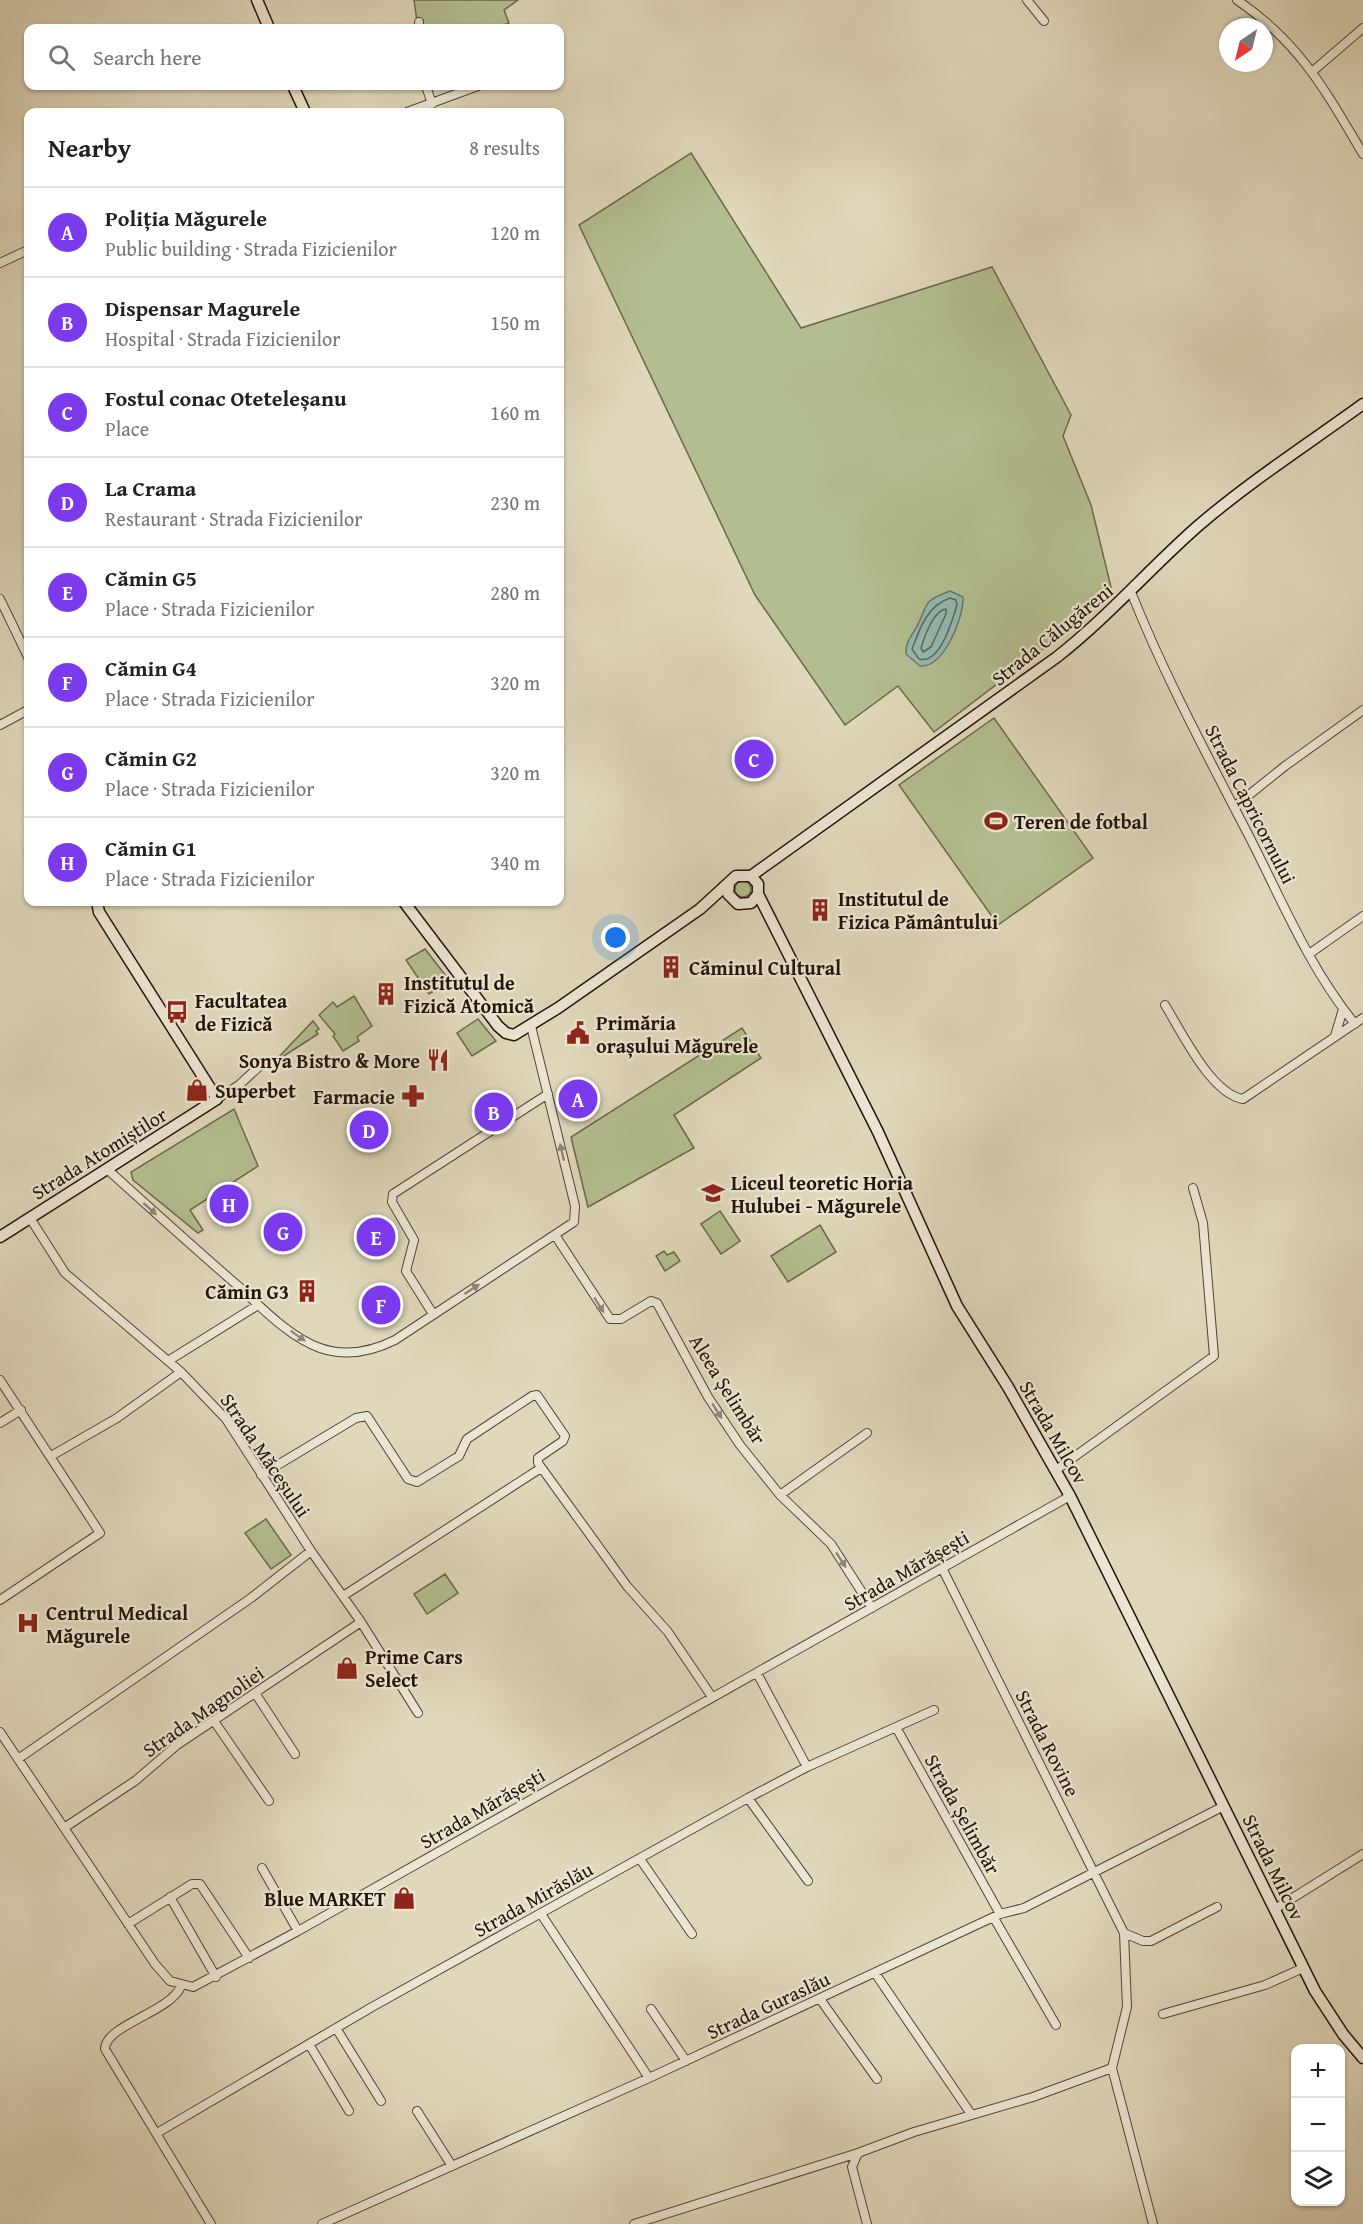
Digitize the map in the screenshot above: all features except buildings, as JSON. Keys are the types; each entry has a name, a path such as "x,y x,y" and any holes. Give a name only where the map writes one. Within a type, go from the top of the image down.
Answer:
{"main road":[{"path":"257,0 267,24"},
{"path":"296,90 303,108"},
{"name":"Strada Călugăreni","path":"751,876 1057,657 1093,629 1190,534 1221,507 1363,404"},
{"path":"407,906 506,1033 518,1034 700,909 736,876 751,876 758,884 758,894 748,904 721,902 700,909"},
{"path":"729,883 728,894 734,902"},
{"name":"Strada Milcov","path":"758,894 895,1167 960,1312 1070,1496 1303,1968 1327,2012 1363,2058"},
{"name":"Strada Milcov","path":"748,904 769,918"},
{"path":"98,906 99,912 217,1099"},
{"name":"Strada Atomiștilor","path":"0,1237 217,1099"}],"street":[{"path":"1026,0 1044,21"},
{"path":"1237,0 1286,40 1313,71 1363,154"},
{"path":"1313,71 1363,28"},
{"path":"427,90 432,104"},
{"path":"420,108 468,90"},
{"path":"0,263 24,252"},
{"name":"Strada Capricornului","path":"1131,592 1162,666 1309,954 1355,1024"},
{"path":"0,599 24,649"},
{"path":"1234,807 1285,766 1363,710"},
{"path":"0,725 24,712"},
{"path":"1309,954 1363,916"},
{"path":"1165,1005 1215,1082 1228,1094 1243,1099 1363,1018"},
{"path":"1334,1037 1343,1008"},
{"path":"107,1169 258,1305 301,1338 317,1347 341,1353 383,1346 574,1222 576,1211 531,1026"},
{"name":"Strada Atomiștilor","path":"217,1099 239,1085 264,1062"},
{"path":"434,1314 406,1271 414,1240 392,1202 393,1194 548,1094"},
{"path":"1056,1470 1214,1356 1203,1222 1193,1188"},
{"name":"Strada Măceșului","path":"30,1218 65,1273 181,1372 226,1419 311,1551 362,1622 418,1713"},
{"name":"Aleea Șelimbăr","path":"555,1235 610,1319 621,1319 651,1302 657,1303 725,1423 780,1495 831,1544 872,1608"},
{"path":"168,1361 258,1305"},
{"path":"51,1456 117,1418 181,1372"},
{"path":"0,1380 100,1533 0,1600"},
{"path":"261,1475 356,1418 367,1416 408,1479 417,1482 459,1456 470,1436 535,1394 540,1397 565,1436 562,1441 538,1458 541,1468 627,1586 668,1632 712,1697"},
{"path":"0,1423 21,1410"},
{"path":"780,1495 867,1433"},
{"path":"344,1596 541,1468"},
{"name":"Strada Mărășești","path":"181,1986 198,1986 216,1977 1070,1496"},
{"path":"18,1759 251,1598 311,1551"},
{"name":"Strada Rovine","path":"942,1568 1124,1933"},
{"name":"Strada Magnoliei","path":"64,1828 135,1781 177,1745 362,1622"},
{"path":"757,1673 807,1767"},
{"path":"255,1693 295,1754"},
{"name":"Strada Mirăslău","path":"157,2133 336,2028 748,1798 882,1731 897,1729 934,1710"},
{"path":"213,1721 268,1801"},
{"name":"Strada Șelimbăr","path":"897,1729 1056,2025"},
{"path":"0,1732 162,1972 181,1986 172,2000 114,2034 105,2045 106,2053 211,2224"},
{"path":"748,1798 808,1881"},
{"name":"Strada Guraslău","path":"322,2224 649,2078 997,1916 1024,1908 1224,1806"},
{"path":"1275,1909 1363,1854"},
{"path":"639,1859 692,1934"},
{"path":"262,1868 298,1931"},
{"path":"128,1924 192,1884 204,1886 249,1958"},
{"path":"170,1897 216,1977"},
{"path":"1153,2224 1112,2068 1127,2007 1124,1933 1143,1941 1151,1941 1217,1907"},
{"path":"541,1914 649,2078"},
{"path":"1163,2014 1265,1985 1303,1968"},
{"path":"875,1973 971,2114"},
{"path":"820,1999 877,2079"},
{"path":"651,2009 686,2061"},
{"path":"336,2028 381,2101"},
{"path":"309,2044 349,2111"},
{"path":"634,2224 858,2153 971,2114 1033,2097 1112,2068"},
{"path":"417,2111 452,2166"},
{"path":"858,2153 852,2167 867,2224"}],"green space":[{"path":"414,0 518,0 504,10 509,23 506,24 422,24 423,20 417,21"},
{"path":"691,153 801,328 992,267 1071,415 1063,436 1091,505 1111,587 1068,630 934,732 898,686 845,725 755,595 579,225"},
{"name":"Teren de fotbal","path":"994,718 1093,858 998,925 899,785"},
{"path":"740,881 746,881 751,889 749,895 740,897 735,892 735,886"},
{"path":"425,949 450,981 429,994 406,960"},
{"path":"354,996 372,1026 357,1037 359,1041 343,1051 333,1036 335,1034 319,1015 333,1002 337,1007"},
{"path":"478,1019 496,1041 472,1056 457,1033"},
{"path":"313,1021 319,1029 316,1031 318,1034 273,1063"},
{"path":"742,1028 761,1058 674,1115 694,1148 588,1207 571,1137"},
{"path":"234,1109 258,1166 190,1210 203,1230 198,1233 133,1180 131,1172"},
{"path":"720,1211 740,1241 721,1254 701,1224"},
{"path":"820,1225 836,1252 788,1282 771,1256"},
{"path":"664,1251 667,1255 674,1252 680,1261 665,1271 656,1256"},
{"path":"266,1519 291,1555 271,1569 245,1533"},
{"path":"445,1574 458,1593 427,1614 414,1594"}],"water":[{"path":"950,591 963,597 956,628 951,640 937,659 920,666 906,654 907,643 929,601"}],"place":[{"name":"Fostul conac Oteteleșanu","path":"754,759"},
{"name":"Teren de fotbal","path":"996,821"},
{"name":"Institutul de Fizica Pământului","path":"820,910"},
{"name":"Căminul Cultural","path":"671,967"},
{"name":"Institutul de Fizică Atomică","path":"386,994"},
{"name":"Facultatea de Fizică","path":"177,1012"},
{"name":"Primăria orașului Măgurele","path":"578,1033"},
{"name":"Sonya Bistro & More","path":"438,1060"},
{"name":"Superbet","path":"197,1090"},
{"name":"Farmacie","path":"413,1096"},
{"name":"Poliția Măgurele","path":"578,1099"},
{"name":"Dispensar Magurele","path":"494,1112"},
{"name":"La Crama","path":"369,1130"},
{"name":"Liceul teoretic Horia Hulubei - Măgurele","path":"713,1193"},
{"name":"Cămin G1","path":"229,1204"},
{"name":"Cămin G2","path":"283,1232"},
{"name":"Cămin G5","path":"376,1237"},
{"name":"Cămin G3","path":"307,1291"},
{"name":"Cămin G4","path":"381,1305"},
{"name":"Centrul Medical Măgurele","path":"28,1623"},
{"name":"Prime Cars Select","path":"347,1668"},
{"name":"Blue MARKET","path":"404,1898"}]}
